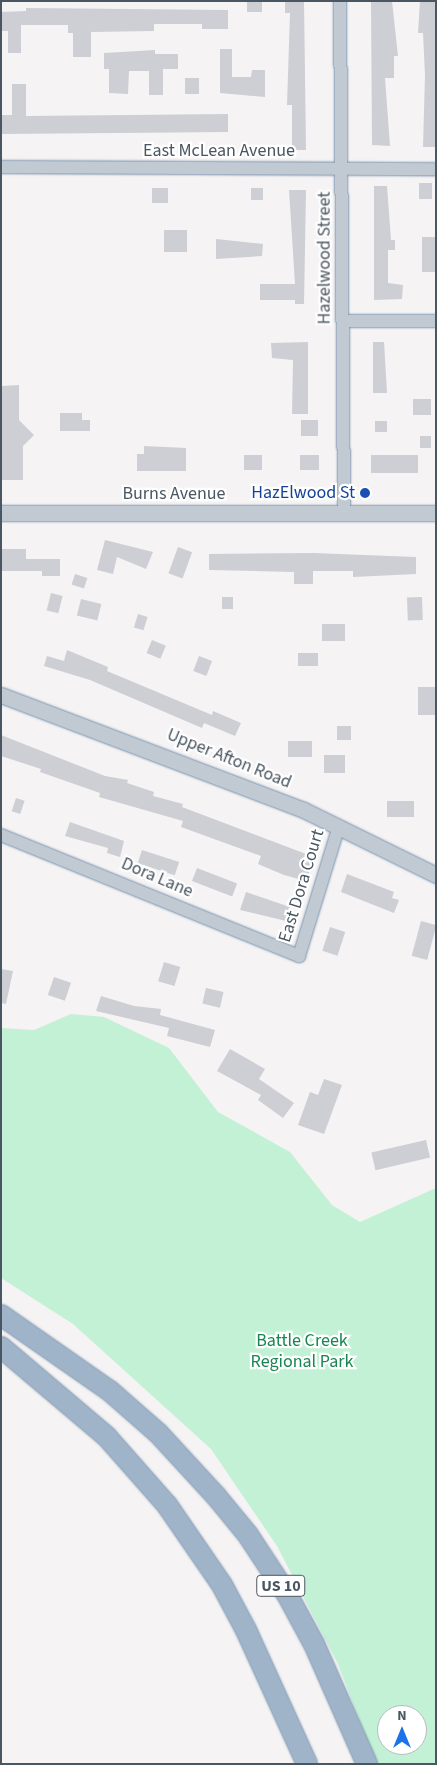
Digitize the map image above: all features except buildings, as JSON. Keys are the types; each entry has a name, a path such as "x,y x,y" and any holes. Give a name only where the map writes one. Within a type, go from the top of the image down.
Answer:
{"highway":[{"name":"US 10","path":"1,1314 110,1391 158,1433 216,1496 248,1535 288,1596 314,1644 367,1764"},
{"name":"US 10","path":"1,1347 107,1437 172,1512 222,1585 246,1630 307,1764"}],"street":[{"name":"Hazelwood Street","path":"340,1 344,514"},
{"name":"East McLean Avenue","path":"1,167 436,169"},
{"path":"342,321 436,321"},
{"name":"Burns Avenue","path":"1,512 436,513"},
{"name":"Upper Afton Road","path":"1,695 148,748 339,826 436,875"},
{"name":"East Dora Court","path":"299,956 339,826"},
{"name":"Dora Lane","path":"1,835 299,956"}],"green space":[{"name":"Battle Creek Regional Park","path":"71,1014 104,1017 169,1048 218,1112 290,1152 332,1205 360,1222 436,1188 436,1764 376,1764 338,1664 277,1546 211,1449 73,1324 1,1278 1,1028 34,1030"}],"place":[{"name":"HazElwood St","path":"365,493"}]}
